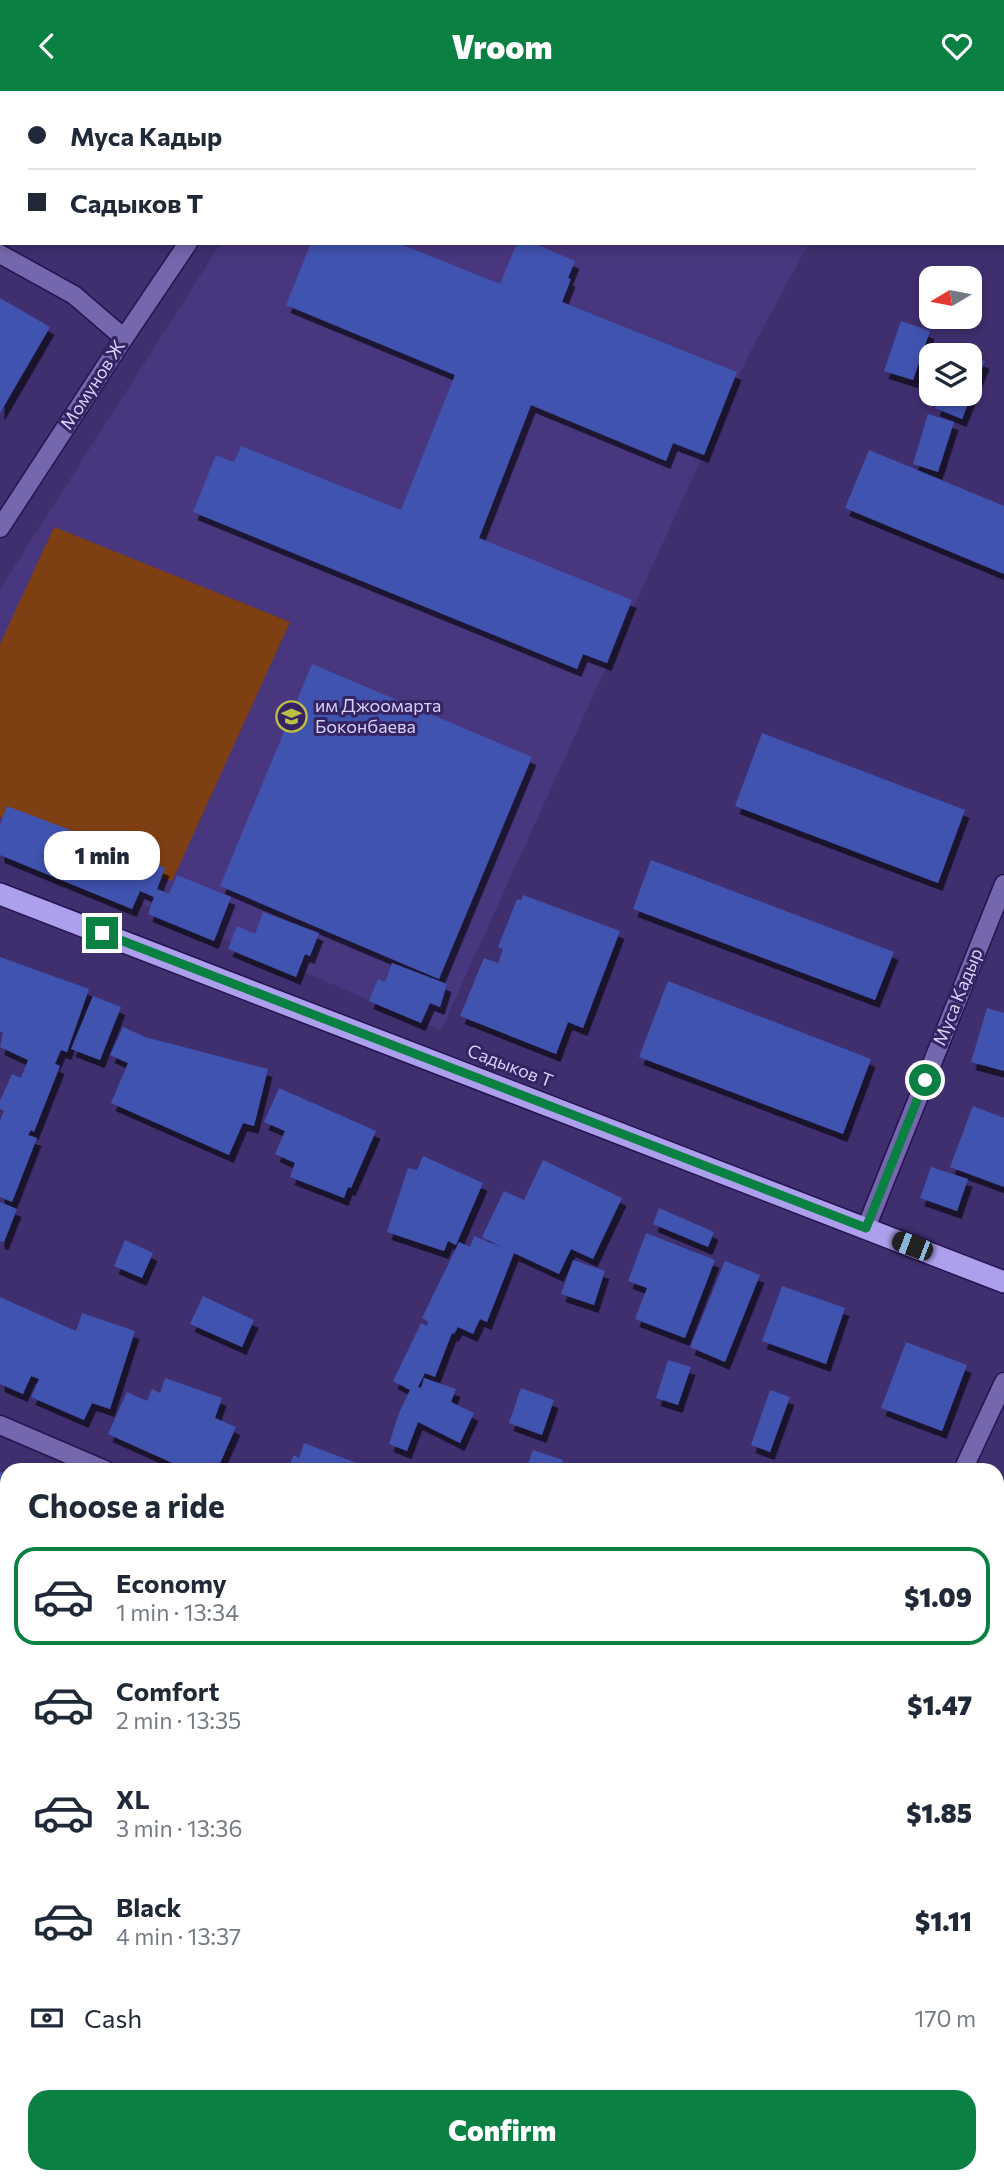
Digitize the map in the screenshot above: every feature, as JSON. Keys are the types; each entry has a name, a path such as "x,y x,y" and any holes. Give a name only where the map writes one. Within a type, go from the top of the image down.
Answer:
{"highway":[{"name":"Садыков Т","path":"0,894 1004,1282"}],"street":[{"name":"Момунов Ж","path":"0,528 187,245"},
{"path":"0,254 74,295 124,338"},
{"name":"Муса Кадыр","path":"866,1228 1004,884"},
{"path":"966,1463 1004,1382"},
{"path":"0,1425 89,1463"}],"shaded area":[{"name":"им Джоомарта Боконбаева","path":"220,245 808,245 748,356 441,1030 0,844 0,589"},
{"path":"54,527 290,622 172,881 0,817 0,644"}],"building":[{"path":"310,245 403,245 500,284 516,245 538,245 575,261 562,302 737,372 704,455 673,443 666,461 531,405 479,538 632,600 607,663 583,654 577,669 193,512 216,455 234,462 241,446 401,510 455,375 286,305"},
{"path":"0,298 50,327 0,413"},
{"path":"901,321 930,331 926,343 919,343 919,363 913,380 884,371"},
{"path":"936,406 967,406 962,419 935,408"},
{"path":"928,414 954,422 938,472 913,464"},
{"path":"869,450 1004,506 1004,574 845,508"},
{"path":"312,664 532,757 439,979 220,886"},
{"path":"762,733 965,810 938,883 735,806"},
{"path":"7,806 73,831 66,850 80,856 88,836 165,868 157,889 169,894 177,875 231,897 214,941 148,914 154,897 140,891 132,909 0,855 0,825"},
{"path":"651,860 894,952 875,1000 633,909"},
{"path":"523,895 620,931 583,1028 568,1022 556,1054 460,1016 484,958 498,963 503,949 498,947 517,899 521,900"},
{"path":"263,912 319,933 310,956 305,954 296,977 228,949 237,926 255,934"},
{"path":"0,957 89,989 67,1052 61,1050 55,1064 60,1066 34,1132 31,1130 28,1135 37,1138 12,1202 0,1197 0,1120 4,1111 0,1109 0,1101 12,1074 21,1078 28,1060 0,1047 3,1033 0,1031"},
{"path":"392,963 447,984 440,1007 430,1003 421,1023 369,1001 378,979 385,982"},
{"path":"668,981 871,1059 843,1134 639,1057"},
{"path":"93,996 121,1007 100,1060 71,1049"},
{"path":"987,1008 1004,1013 1004,1071 971,1062"},
{"path":"123,1027 145,1037 268,1069 254,1126 243,1123 229,1155 111,1103 128,1063 110,1055"},
{"path":"279,1088 376,1131 344,1198 290,1177 295,1163 275,1154 285,1131 264,1122"},
{"path":"973,1106 1004,1118 1004,1187 950,1167"},
{"path":"423,1156 483,1183 456,1245 448,1241 444,1251 387,1232 408,1168 417,1170"},
{"path":"543,1160 622,1198 593,1259 571,1249 559,1274 514,1253 487,1322 480,1319 473,1334 458,1327 454,1334 452,1333 435,1377 425,1373 418,1387 421,1388 424,1378 456,1389 451,1402 474,1413 460,1443 418,1422 407,1451 389,1444 410,1390 393,1381 421,1323 427,1326 428,1322 422,1318 459,1242 470,1247 474,1236 501,1247 482,1237 504,1191 524,1200"},
{"path":"931,1167 968,1179 957,1211 920,1198"},
{"path":"0,1202 17,1209 4,1242 0,1241"},
{"path":"659,1208 714,1232 708,1247 653,1224"},
{"path":"646,1233 715,1260 685,1338 635,1319 647,1288 628,1281"},
{"path":"125,1240 153,1253 142,1278 114,1266"},
{"path":"573,1260 605,1271 594,1305 561,1294"},
{"path":"725,1261 760,1275 725,1362 690,1347"},
{"path":"782,1286 845,1308 826,1364 762,1341"},
{"path":"203,1296 254,1320 242,1347 190,1324"},
{"path":"0,1297 76,1331 82,1313 135,1331 110,1409 92,1403 84,1420 31,1397 39,1379 31,1376 23,1394 0,1384"},
{"path":"906,1342 967,1365 942,1431 881,1408"},
{"path":"668,1360 691,1367 678,1405 656,1398"},
{"path":"165,1378 222,1398 215,1418 236,1427 220,1463 172,1463 108,1434 127,1392 147,1401 152,1389 160,1393"},
{"path":"521,1388 554,1400 542,1435 509,1423"},
{"path":"770,1390 790,1397 770,1452 751,1445"},
{"path":"304,1443 357,1463 290,1463 294,1455 299,1458"},
{"path":"533,1450 563,1460 562,1463 528,1463"}],"place":[{"name":"им Джоомарта Боконбаева","path":"292,716"}],"route":[{"path":"102,933 866,1228 925,1080"}]}
